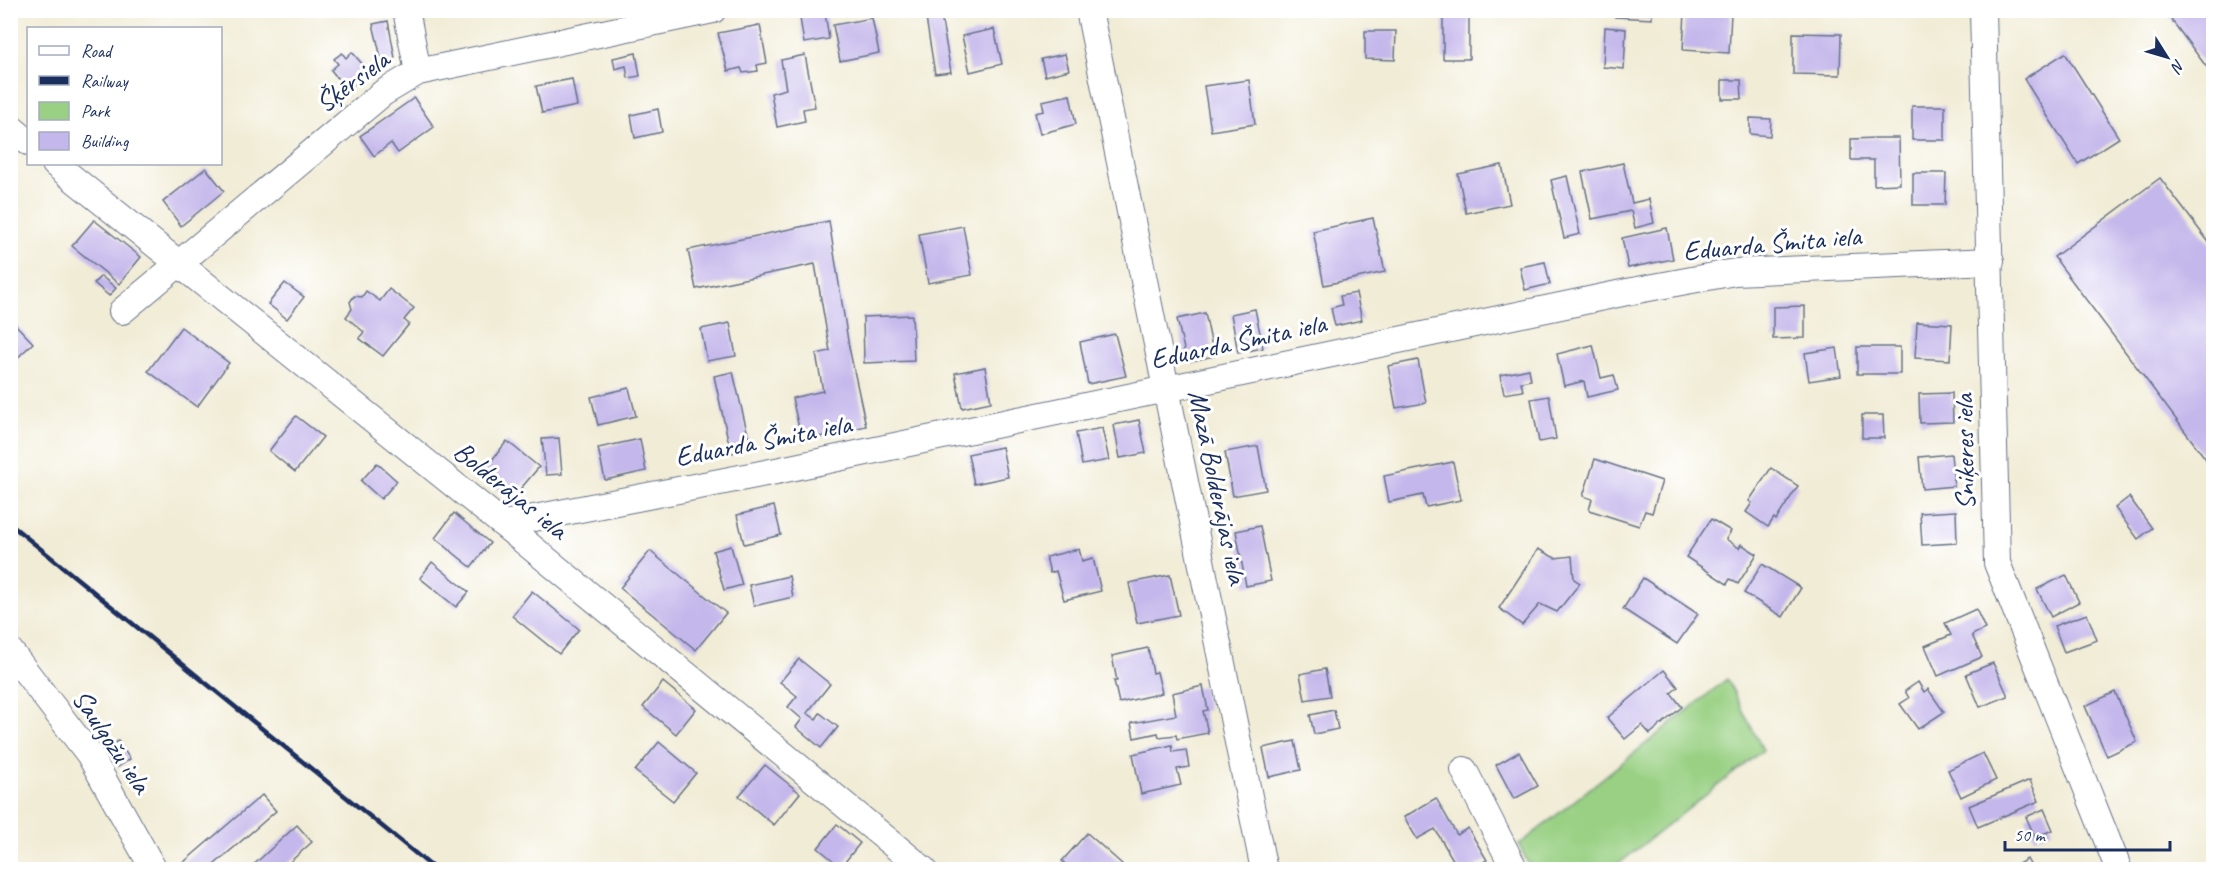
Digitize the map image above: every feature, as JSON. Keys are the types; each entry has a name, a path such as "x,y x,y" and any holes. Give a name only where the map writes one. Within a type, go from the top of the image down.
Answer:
{"street":[{"path":"406,10 418,72"},
{"name":"Šķērsiela","path":"122,311 383,93 418,72 713,10"},
{"name":"Mazā Bolderājas iela","path":"1089,10 1264,870"},
{"name":"Sniķeres iela","path":"1983,10 1997,563 2119,870"},
{"path":"10,127 27,141"},
{"name":"Bolderājas iela","path":"56,165 503,524 924,870"},
{"name":"Eduarda Šmita iela","path":"503,524 776,471 1627,292 1735,272 1991,261"},
{"name":"Saulgožu iela","path":"10,651 89,754 153,870"},
{"path":"1464,770 1515,870"}],"green space":[{"path":"1727,679 1763,750 1612,869 1531,869 1519,845"}],"building":[{"path":"940,10 951,72 935,74 925,12"},
{"path":"1616,10 1652,10 1652,19 1615,17"},
{"path":"2164,10 2214,10 2214,77"},
{"path":"1685,11 1731,13 1729,53 1683,50"},
{"path":"825,13 829,39 804,43 800,18"},
{"path":"1443,17 1469,17 1469,59 1443,59"},
{"path":"872,18 879,53 840,61 833,25"},
{"path":"388,21 395,58 383,66 373,24"},
{"path":"760,25 767,63 757,65 758,71 743,73 741,68 728,71 718,33"},
{"path":"1605,27 1626,29 1624,69 1603,67"},
{"path":"994,29 1002,64 970,72 962,36"},
{"path":"1365,31 1396,31 1395,60 1365,59"},
{"path":"1793,33 1841,34 1840,75 1793,74"},
{"path":"352,52 369,72 347,90 331,70 338,64 334,59 342,53 346,58"},
{"path":"636,53 640,76 628,78 626,66 615,69 613,58"},
{"path":"2065,53 2119,138 2078,164 2024,79"},
{"path":"1065,54 1069,70 1045,76 1041,59"},
{"path":"805,55 815,107 803,109 805,121 777,127 771,93 786,89 781,60"},
{"path":"572,79 577,106 542,113 536,86"},
{"path":"1249,80 1255,124 1211,131 1204,86"},
{"path":"1722,80 1741,80 1742,99 1722,99"},
{"path":"1070,95 1076,124 1040,134 1035,113 1044,111 1042,101"},
{"path":"414,98 434,127 398,153 391,143 374,156 360,136"},
{"path":"1912,106 1945,106 1945,140 1912,140"},
{"path":"658,109 662,132 635,138 631,115"},
{"path":"1750,118 1771,119 1770,136 1750,134"},
{"path":"1899,138 1900,184 1874,185 1874,160 1851,160 1851,139"},
{"path":"1623,163 1632,203 1649,199 1654,223 1635,228 1631,211 1592,219 1582,172"},
{"path":"1502,165 1510,204 1466,213 1458,174"},
{"path":"206,168 224,191 181,226 163,202"},
{"path":"1913,173 1946,173 1945,205 1913,205"},
{"path":"1567,176 1580,234 1564,238 1551,180"},
{"path":"2160,178 2214,249 2214,470 2054,257"},
{"path":"1373,218 1385,272 1324,285 1313,231"},
{"path":"94,220 141,257 119,284 72,246"},
{"path":"829,221 849,347 866,426 802,441 792,398 823,391 816,354 830,351 815,264 696,289 688,250"},
{"path":"963,226 972,275 928,283 919,234"},
{"path":"1667,228 1673,259 1628,268 1622,238"},
{"path":"1545,262 1550,284 1525,290 1520,267"},
{"path":"101,276 116,288 109,296 94,283"},
{"path":"285,283 304,297 287,319 268,304"},
{"path":"389,289 414,308 404,320 409,324 383,356 359,338 364,332 346,317 352,309 350,302 354,296 362,297 366,291 380,301"},
{"path":"1356,293 1362,320 1335,326 1331,308 1342,305 1340,296"},
{"path":"1805,306 1805,338 1773,339 1773,307"},
{"path":"1255,309 1263,348 1238,353 1231,314"},
{"path":"1205,313 1214,356 1187,362 1177,319"},
{"path":"912,315 914,361 864,363 863,317"},
{"path":"1917,322 1952,324 1950,360 1915,358"},
{"path":"14,323 33,343 10,365 10,327"},
{"path":"730,323 736,356 707,361 701,329"},
{"path":"181,327 229,363 197,407 148,371"},
{"path":"1115,334 1126,376 1088,384 1080,342"},
{"path":"1593,345 1601,378 1614,375 1618,390 1587,397 1584,381 1564,386 1557,354"},
{"path":"1857,347 1900,347 1900,374 1857,374"},
{"path":"1837,348 1841,376 1809,381 1805,353"},
{"path":"1418,360 1426,403 1396,408 1388,366"},
{"path":"985,367 991,402 962,408 955,373"},
{"path":"1529,369 1531,380 1521,382 1523,391 1504,394 1500,375"},
{"path":"733,372 751,448 731,453 714,376"},
{"path":"629,388 636,416 598,425 591,397"},
{"path":"1952,393 1953,422 1920,423 1919,394"},
{"path":"1549,396 1556,439 1539,442 1531,399"},
{"path":"1862,415 1883,415 1884,438 1862,438"},
{"path":"296,416 323,437 295,472 269,451"},
{"path":"1139,420 1146,453 1120,458 1114,425"},
{"path":"1102,428 1109,460 1082,465 1076,433"},
{"path":"559,438 562,474 546,475 542,439"},
{"path":"640,439 646,471 605,480 598,448"},
{"path":"507,441 539,467 511,500 480,475"},
{"path":"1258,446 1266,490 1233,496 1225,452"},
{"path":"1002,447 1008,477 974,484 968,454"},
{"path":"1951,454 1954,486 1922,489 1919,457"},
{"path":"1595,459 1662,481 1652,513 1645,511 1639,526 1589,510 1592,499 1583,496"},
{"path":"1453,462 1461,500 1426,507 1423,495 1389,502 1384,476"},
{"path":"377,463 397,481 381,499 361,481"},
{"path":"1771,468 1798,486 1776,520 1774,518 1768,527 1746,512 1752,503 1749,501"},
{"path":"2129,497 2152,528 2138,539 2115,508"},
{"path":"774,506 781,535 744,544 737,515"},
{"path":"1956,511 1957,543 1922,545 1920,513"},
{"path":"454,513 490,543 471,567 435,538"},
{"path":"1711,519 1731,531 1726,539 1739,548 1741,544 1757,554 1738,584 1730,579 1727,584 1686,557"},
{"path":"1260,526 1271,581 1246,586 1236,531"},
{"path":"731,546 742,585 724,590 713,551"},
{"path":"1079,549 1082,561 1093,558 1101,591 1064,600 1056,571 1050,573 1046,557"},
{"path":"1538,549 1555,558 1572,556 1574,579 1580,583 1557,612 1540,604 1522,625 1499,608"},
{"path":"650,551 726,613 696,650 620,588"},
{"path":"432,562 469,592 456,607 420,578"},
{"path":"1762,564 1801,588 1783,617 1744,593"},
{"path":"1170,575 1179,615 1137,623 1129,583"},
{"path":"2066,575 2079,602 2051,617 2037,589"},
{"path":"789,576 793,597 754,606 749,585"},
{"path":"1643,578 1698,614 1677,644 1623,609"},
{"path":"532,591 579,629 559,654 512,616"},
{"path":"1976,609 1985,629 1972,635 1982,657 1938,676 1925,646 1951,635 1945,623"},
{"path":"2087,614 2097,640 2064,652 2054,626"},
{"path":"1148,648 1153,673 1157,672 1162,693 1119,703 1112,656"},
{"path":"799,659 830,684 807,713 816,719 820,713 838,727 821,748 796,727 802,719 788,707 797,696 780,682"},
{"path":"1993,663 2008,696 1980,707 1966,674"},
{"path":"1325,669 1330,696 1305,700 1300,674"},
{"path":"1664,670 1678,687 1671,693 1682,707 1650,734 1642,725 1625,739 1607,718"},
{"path":"663,682 696,709 676,734 643,707"},
{"path":"1918,682 1924,692 1928,689 1944,712 1918,729 1900,704 1909,698 1905,691"},
{"path":"1203,686 1208,710 1203,711 1208,733 1177,739 1176,735 1159,737 1158,733 1134,738 1131,723 1176,715 1172,693"},
{"path":"2115,692 2137,742 2107,756 2085,706"},
{"path":"1334,710 1338,729 1314,734 1310,715"},
{"path":"118,741 130,759 118,767 106,749"},
{"path":"1295,741 1301,770 1269,777 1263,748"},
{"path":"659,742 696,773 673,801 635,771"},
{"path":"1172,745 1173,752 1186,750 1189,767 1177,769 1181,785 1141,794 1133,754"},
{"path":"1519,752 1538,786 1514,799 1496,765"},
{"path":"1983,753 1996,780 1961,797 1948,770"},
{"path":"765,765 800,793 774,825 739,796"},
{"path":"2030,780 2039,801 1978,827 1969,806"},
{"path":"262,795 276,811 208,870 179,870 177,868"},
{"path":"1436,798 1457,835 1468,828 1487,860 1470,870 1459,870 1435,829 1417,839 1404,817"},
{"path":"2044,809 2053,830 2035,837 2026,817"},
{"path":"837,824 860,843 841,867 818,848"},
{"path":"297,825 312,842 281,870 248,870"},
{"path":"1087,833 1122,864 1117,870 1072,870 1062,861"},
{"path":"2027,859 2033,870 2008,870"}],"railway":[{"path":"10,524 436,870"}]}
